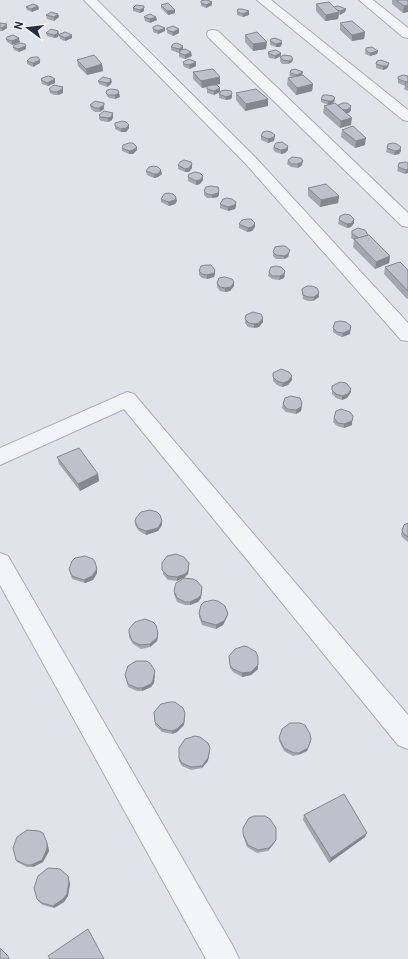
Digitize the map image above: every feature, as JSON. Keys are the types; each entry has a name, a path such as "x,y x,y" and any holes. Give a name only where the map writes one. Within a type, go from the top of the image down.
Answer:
{"street":[{"path":"90,0 250,160 408,335"},
{"path":"263,0 408,117"},
{"path":"365,0 408,34"},
{"path":"213,34 408,222"},
{"path":"0,457 127,399 408,736"},
{"path":"0,563 223,959"}],"building":[{"path":"204,0 212,2 206,5 201,3 201,1"},
{"path":"396,0 406,0 408,1 408,5 404,6"},
{"path":"329,2 339,12 326,15 316,4"},
{"path":"168,3 175,10 167,11 161,5"},
{"path":"33,4 38,6 31,9 26,7"},
{"path":"136,5 144,6 144,8 140,10 133,8"},
{"path":"338,6 346,9 340,11 334,7"},
{"path":"238,9 249,11 243,14 237,12"},
{"path":"51,12 58,14 54,17 46,15"},
{"path":"150,14 156,17 150,19 144,17 145,16"},
{"path":"352,21 365,32 352,35 340,23"},
{"path":"0,23 7,24 2,28 0,27"},
{"path":"158,25 165,28 158,31 153,29 153,27"},
{"path":"173,26 179,29 173,32 167,30 167,28"},
{"path":"51,29 58,31 57,34 54,35 46,33"},
{"path":"65,32 72,35 65,38 59,35"},
{"path":"257,32 267,42 253,44 245,35"},
{"path":"13,35 19,38 12,41 6,39 7,37"},
{"path":"275,38 282,41 276,44 270,41 271,39"},
{"path":"20,43 25,44 26,46 18,49 13,47 14,45"},
{"path":"177,43 183,46 179,49 171,47 173,44"},
{"path":"372,47 378,51 370,53 366,51 366,48"},
{"path":"185,49 191,52 185,55 179,53 181,50"},
{"path":"276,50 281,53 275,56 268,52"},
{"path":"94,55 102,64 86,69 77,60"},
{"path":"284,55 291,56 293,59 289,61 283,60 280,57"},
{"path":"38,57 40,60 33,63 27,61 30,58"},
{"path":"189,59 196,62 189,65 184,64 183,62"},
{"path":"381,60 389,63 387,66 376,64 377,61"},
{"path":"213,69 220,77 201,81 193,72"},
{"path":"295,69 303,72 297,75 290,73 291,70"},
{"path":"303,75 313,84 297,88 288,78"},
{"path":"403,75 408,76 408,81 406,82 398,79 398,77"},
{"path":"48,76 55,79 47,83 41,80 42,78"},
{"path":"103,77 111,79 110,82 107,83 98,81"},
{"path":"54,85 63,87 57,92 53,92 49,89"},
{"path":"217,85 220,88 214,91 207,89 207,86"},
{"path":"256,89 268,99 246,104 236,93"},
{"path":"107,90 118,90 119,93 115,95 108,95 106,93"},
{"path":"221,91 231,91 231,95 226,97 219,94"},
{"path":"323,95 333,96 335,98 332,101 328,101 321,99"},
{"path":"95,101 104,103 104,105 99,108 95,108 90,105"},
{"path":"335,103 352,118 341,121 324,106"},
{"path":"347,103 351,106 349,109 342,109 338,105"},
{"path":"104,111 113,113 111,117 101,117 99,115"},
{"path":"122,121 129,125 126,128 121,129 115,126 115,123"},
{"path":"353,126 366,138 356,141 342,130"},
{"path":"267,131 275,135 274,137 268,139 261,136 263,132"},
{"path":"282,142 288,146 286,149 281,150 275,148 274,146 276,143"},
{"path":"133,143 137,147 129,151 122,148 123,145"},
{"path":"393,143 401,147 399,150 395,151 387,148 388,144"},
{"path":"292,157 301,158 303,161 298,164 291,164 288,160"},
{"path":"184,160 191,162 192,164 189,168 185,169 178,165"},
{"path":"399,163 408,163 408,169 406,170 398,167"},
{"path":"154,166 161,170 158,174 146,171 149,167"},
{"path":"195,172 200,173 203,176 200,180 196,181 188,177 189,174"},
{"path":"326,184 339,196 321,200 308,188"},
{"path":"206,187 218,187 218,193 212,195 207,194 204,191"},
{"path":"164,194 173,194 176,197 175,200 168,202 161,199"},
{"path":"227,198 236,202 235,205 228,207 220,204 223,199"},
{"path":"345,214 350,215 354,219 352,223 347,224 339,220 340,216"},
{"path":"251,219 255,223 252,227 248,228 239,224 242,220"},
{"path":"358,228 365,230 368,235 359,238 352,234 352,231"},
{"path":"369,235 390,256 376,262 354,239"},
{"path":"285,246 290,250 288,254 284,256 276,255 273,252 275,247"},
{"path":"400,262 408,270 408,291 385,267"},
{"path":"211,265 215,270 214,273 207,275 202,274 199,271 201,266"},
{"path":"271,267 281,267 285,271 284,274 280,276 272,276 269,272"},
{"path":"225,277 232,279 234,282 231,287 220,287 217,283 219,278"},
{"path":"307,286 317,288 319,293 314,297 303,295 302,289"},
{"path":"253,312 261,314 263,318 259,323 249,323 245,319 246,315"},
{"path":"335,322 346,322 351,326 350,330 343,333 337,332 333,328"},
{"path":"281,369 289,372 292,376 288,381 283,383 277,381 273,377 273,373"},
{"path":"340,382 346,383 351,389 348,394 342,396 336,394 332,390 332,386"},
{"path":"291,396 300,398 302,403 301,407 296,410 287,409 283,404 285,398"},
{"path":"341,409 350,412 353,416 352,421 344,424 338,423 334,418 336,411"},
{"path":"79,448 98,474 78,484 57,457"},
{"path":"150,510 157,512 160,515 162,521 158,528 146,531 138,528 135,521 136,518 141,512"},
{"path":"408,523 408,537 402,530 404,525"},
{"path":"176,554 184,557 189,563 188,571 177,577 168,576 162,570 162,563 167,556"},
{"path":"85,556 93,559 97,569 92,576 84,580 72,576 69,569 75,558"},
{"path":"184,578 197,581 202,587 201,595 190,602 185,602 177,598 174,591 176,583"},
{"path":"213,600 218,601 225,606 228,614 224,621 216,625 202,621 199,613 201,605 204,602"},
{"path":"145,619 156,625 158,633 157,638 150,644 140,645 132,641 129,629 135,622"},
{"path":"244,646 256,652 258,657 258,665 251,672 242,673 233,669 230,665 229,656 235,649"},
{"path":"136,661 146,661 150,663 155,671 151,684 142,688 137,688 128,684 125,675 128,666"},
{"path":"175,702 183,708 185,713 184,722 177,729 172,731 162,729 155,722 154,712 161,704"},
{"path":"290,723 300,723 305,725 310,734 311,739 308,748 299,753 294,753 284,748 279,738 282,729"},
{"path":"195,736 200,737 208,743 210,748 208,758 202,766 191,767 182,763 179,758 179,748 185,739"},
{"path":"344,794 367,833 331,858 304,815"},
{"path":"254,816 265,816 270,819 276,828 276,840 269,848 258,850 248,845 243,834 243,828 249,818"},
{"path":"27,830 39,831 43,833 47,843 47,849 42,860 31,865 26,865 16,860 13,848 17,837"},
{"path":"48,868 60,869 68,876 69,882 67,894 53,906 42,903 37,899 34,888 38,876"},
{"path":"88,929 104,959 50,959 48,956"},
{"path":"0,948 8,956 9,959 0,959"}]}
